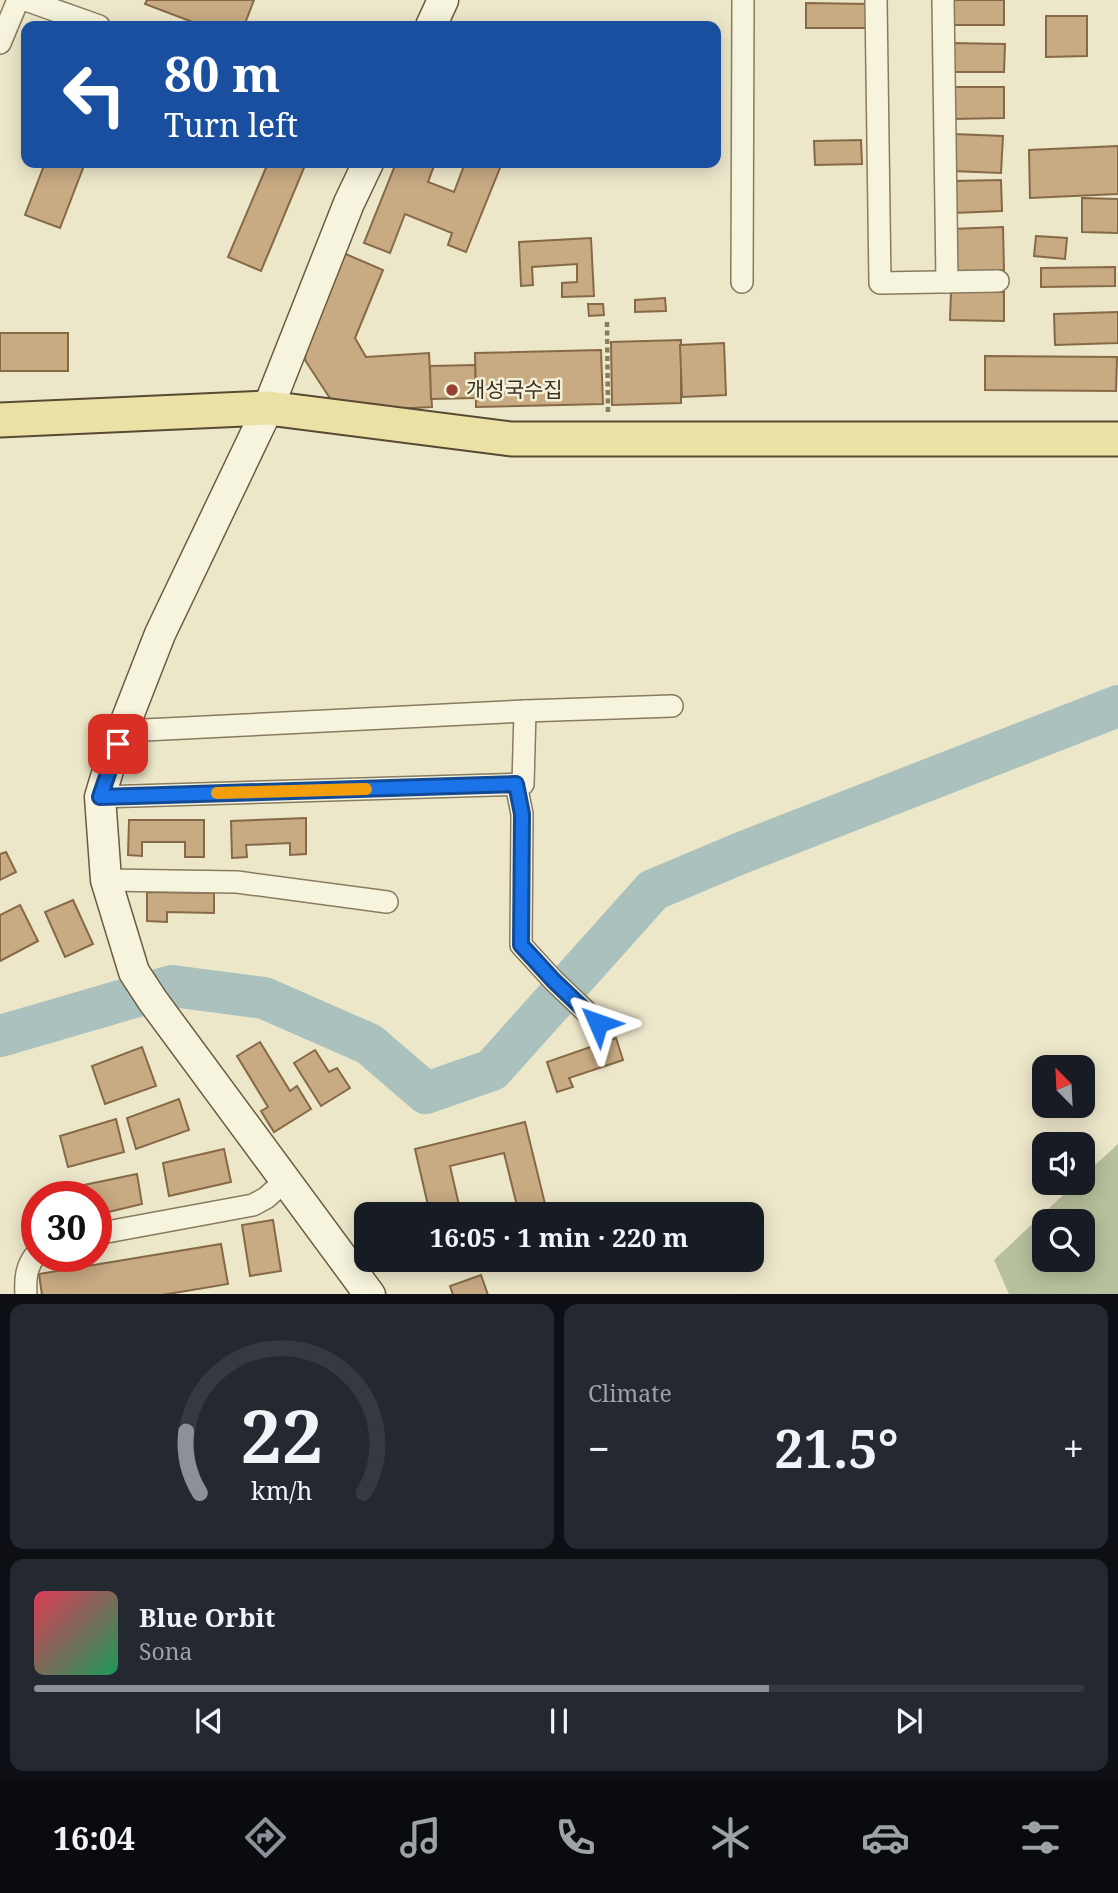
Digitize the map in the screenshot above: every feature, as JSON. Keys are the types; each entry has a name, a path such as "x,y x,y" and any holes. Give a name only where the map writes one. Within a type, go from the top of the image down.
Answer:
{"main road":[{"path":"0,421 268,408 511,439 1118,439"}],"street":[{"path":"0,43 18,0"},
{"path":"26,0 85,21"},
{"path":"433,21 443,0"},
{"path":"742,282 743,0"},
{"path":"876,0 880,283 998,281"},
{"path":"943,0 947,282"},
{"path":"366,168 349,203 268,408 160,634 100,797 107,880 134,971 153,1001 370,1294"},
{"path":"124,731 672,706"},
{"path":"100,797 523,784 525,711"},
{"path":"516,784 522,814 521,945 598,1023"},
{"path":"107,880 237,882 387,902"},
{"path":"112,1231 253,1205 266,1198 286,1180"},
{"path":"26,1272 26,1294"}],"path":[{"path":"607,322 608,439"}],"green space":[{"path":"1118,1144 1118,1294 1009,1294 994,1260 1032,1224 1032,1272 1095,1272 1095,1209 1048,1209 1063,1195 1095,1195 1095,1165"}],"building":[{"path":"147,0 254,0 246,21 190,21 145,4"},
{"path":"948,0 1004,0 1004,25 948,25"},
{"path":"806,3 870,4 870,28 806,28"},
{"path":"1046,16 1087,16 1087,56 1046,57"},
{"path":"951,43 1005,44 1004,72 951,72"},
{"path":"952,87 1004,87 1004,118 952,119"},
{"path":"954,134 1003,136 1001,173 952,171"},
{"path":"861,140 862,164 815,165 814,141"},
{"path":"1118,146 1118,194 1030,198 1029,150"},
{"path":"43,168 83,168 60,228 25,215"},
{"path":"266,168 304,168 261,271 228,257"},
{"path":"394,168 433,168 428,182 454,192 463,168 500,168 466,252 448,245 452,233 405,214 390,253 364,243"},
{"path":"1001,180 1002,211 954,213 953,181"},
{"path":"1082,198 1118,199 1118,233 1082,232"},
{"path":"1003,227 1004,270 952,273 951,229"},
{"path":"1036,236 1067,238 1065,259 1034,256"},
{"path":"591,238 594,296 562,297 562,283 577,282 577,264 532,267 533,285 521,286 519,242"},
{"path":"341,252 383,270 355,338 366,357 429,353 432,407 352,411 335,406 305,360 308,330"},
{"path":"1115,267 1115,286 1041,287 1041,268"},
{"path":"951,292 1004,292 1004,321 950,320"},
{"path":"665,298 666,311 635,312 635,300"},
{"path":"588,304 603,304 604,315 589,316"},
{"path":"1118,312 1118,343 1055,345 1054,314"},
{"path":"0,333 68,333 68,371 0,371"},
{"path":"681,340 681,403 612,405 611,342"},
{"path":"724,343 726,395 682,397 680,345"},
{"path":"601,350 603,404 476,407 475,353"},
{"path":"985,356 1117,357 1116,391 985,390"},
{"path":"475,365 476,398 431,399 430,366"},
{"path":"306,818 306,854 290,855 290,843 246,845 247,857 232,858 231,821"},
{"path":"129,820 204,820 204,857 185,857 185,842 142,842 142,856 128,855"},
{"path":"6,852 16,872 0,880 0,854"},
{"path":"147,892 214,893 214,913 167,912 167,922 147,921"},
{"path":"73,900 93,944 65,957 45,912"},
{"path":"20,905 38,941 0,961 0,915"},
{"path":"616,1038 623,1060 569,1078 573,1087 557,1092 547,1062"},
{"path":"260,1042 290,1091 297,1086 311,1109 274,1132 261,1111 268,1107 237,1056"},
{"path":"142,1047 156,1086 105,1104 92,1066"},
{"path":"315,1050 329,1072 337,1068 350,1088 321,1106 294,1063"},
{"path":"179,1099 189,1130 136,1149 127,1118"},
{"path":"116,1119 124,1152 68,1167 60,1136"},
{"path":"525,1122 545,1202 516,1202 504,1153 450,1166 458,1202 427,1202 415,1149"},
{"path":"224,1149 231,1182 169,1196 163,1163"},
{"path":"137,1174 142,1204 112,1211 112,1181 103,1181"},
{"path":"273,1220 281,1271 250,1276 242,1225"},
{"path":"221,1244 228,1284 168,1294 42,1294 39,1274 112,1272 112,1262"},
{"path":"481,1275 488,1294 453,1294 450,1286"}],"waterway":[{"path":"0,1036 172,986 264,998 369,1044 426,1093 492,1070 653,890 1118,706"}],"slow traffic":[{"path":"217,793 366,789"}],"place":[{"name":"개성국수집","path":"452,390"}],"route":[{"path":"118,744 100,797 516,784 522,814 521,945 598,1023"}]}
